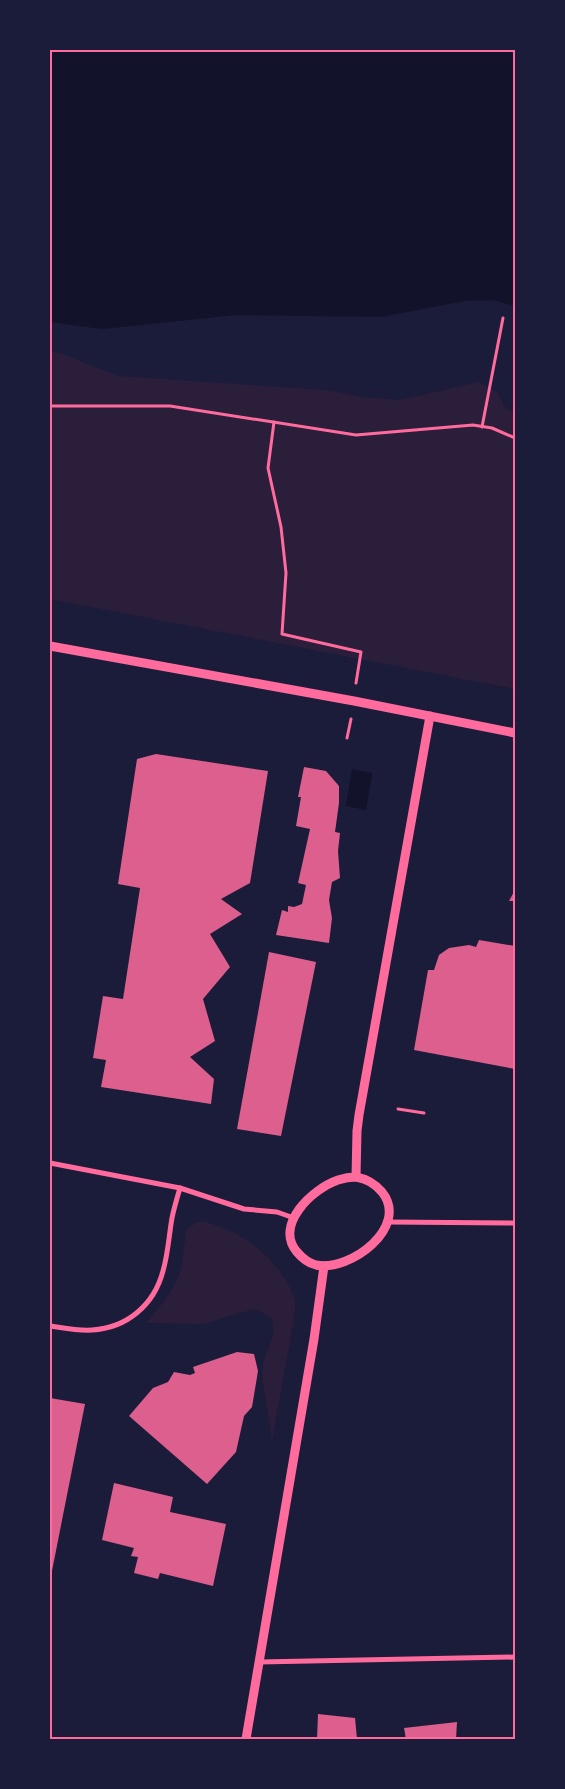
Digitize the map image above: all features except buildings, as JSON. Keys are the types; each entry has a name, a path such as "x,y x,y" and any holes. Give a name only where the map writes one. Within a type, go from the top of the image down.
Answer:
{"street":[{"path":"50,646 354,701 515,733"},
{"path":"356,1177 359,1115 430,716"},
{"path":"50,1163 180,1188 244,1210 276,1212 294,1218"},
{"path":"356,1177 367,1179 387,1199 390,1210 388,1222 378,1238 358,1256 336,1265 324,1266 313,1264 301,1257 293,1247 290,1229 294,1218 309,1198 324,1187 336,1180 356,1177"},
{"path":"50,1326 94,1330 116,1326 134,1317 157,1287 163,1271 172,1217 180,1188"},
{"path":"388,1222 515,1223"},
{"path":"246,1739 314,1339 324,1266"},
{"path":"260,1662 515,1657"}],"path":[{"path":"482,427 503,318"},
{"path":"50,406 170,406 356,435 473,425 492,428 515,438"},
{"path":"274,422 268,468 281,527 286,573 282,634 361,652 347,738"},
{"path":"398,1109 424,1113"}],"shaded area":[{"path":"50,50 515,50 515,306 493,300 465,301 381,317 236,315 102,329 50,322"},
{"path":"50,352 60,353 118,376 325,390 364,397 400,400 479,382 498,393 504,406 515,414 515,689 50,599"},
{"path":"352,769 372,773 366,810 346,806"},
{"path":"204,1221 227,1229 248,1241 264,1254 279,1270 295,1300 293,1324 272,1440 262,1377 263,1363 274,1333 272,1319 254,1309 203,1324 146,1323 174,1286 180,1272 187,1229 196,1223"}]}
